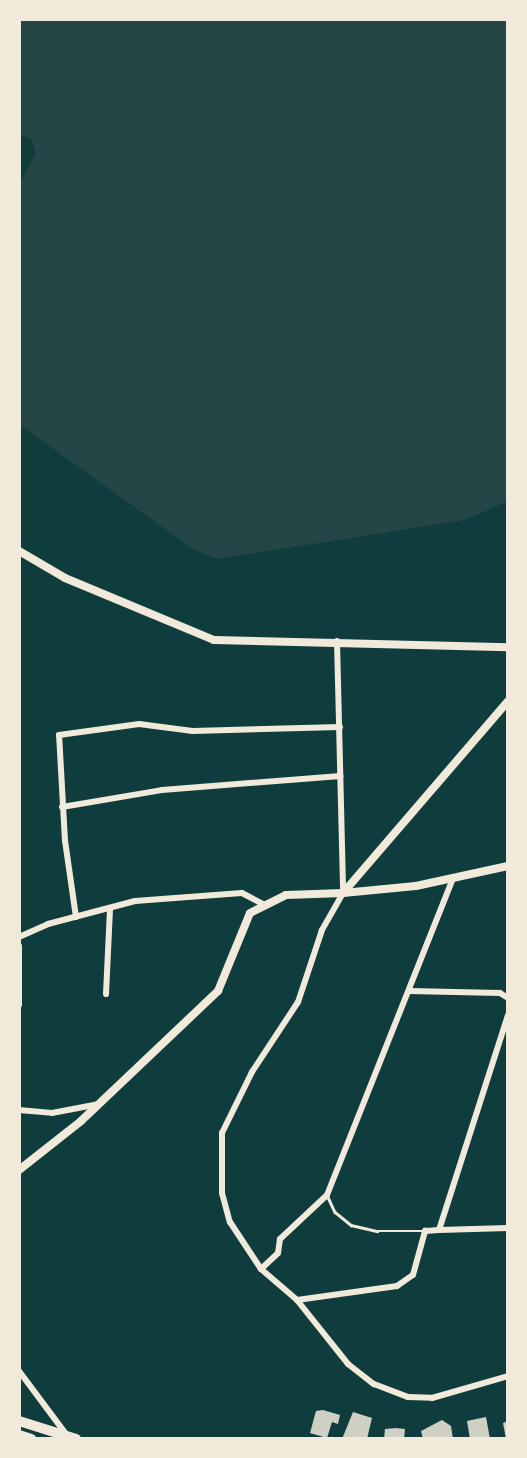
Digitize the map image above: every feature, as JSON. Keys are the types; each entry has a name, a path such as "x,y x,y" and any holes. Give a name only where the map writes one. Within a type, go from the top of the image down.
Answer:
{"main road":[{"path":"19,1421 71,1436"},
{"path":"19,1436 31,1439"}],"street":[{"path":"19,551 77,584 214,640 508,647"},
{"path":"337,641 343,893"},
{"path":"508,701 343,893 323,930 298,1002 252,1072 222,1133 219,1158 224,1202 230,1222 261,1269 297,1300 348,1364 388,1392 432,1398 508,1376"},
{"path":"76,917 62,807 59,735 139,724 193,731 340,727"},
{"path":"62,807 163,790 340,776"},
{"path":"19,1170 99,1104 218,991 247,918 263,904 292,894 343,893 453,878 508,866"},
{"path":"261,1269 278,1253 280,1239 327,1195 453,878"},
{"path":"19,937 76,917 135,901 241,893 263,904"},
{"path":"106,994 110,908"},
{"path":"19,946 19,1005"},
{"path":"409,990 507,996"},
{"path":"439,1230 508,1015"},
{"path":"19,1110 52,1113 99,1104"},
{"path":"297,1300 404,1284 415,1272 425,1231 508,1228"},
{"path":"19,1371 71,1436"}],"lane":[{"path":"327,1195 335,1212 351,1225 377,1231 425,1231"}],"shaded area":[{"path":"19,19 508,19 508,501 465,520 217,559 193,549 19,424 19,184 36,154 31,138 19,135"}],"building":[{"path":"323,1410 340,1415 338,1424 332,1422 327,1438 310,1433 316,1411"},
{"path":"353,1412 372,1418 367,1439 342,1439"},
{"path":"486,1417 490,1439 470,1439 467,1421"},
{"path":"442,1420 451,1426 453,1439 423,1439 421,1431"},
{"path":"508,1421 508,1439 506,1439 503,1423"},
{"path":"385,1429 405,1429 404,1439 384,1439"}]}
